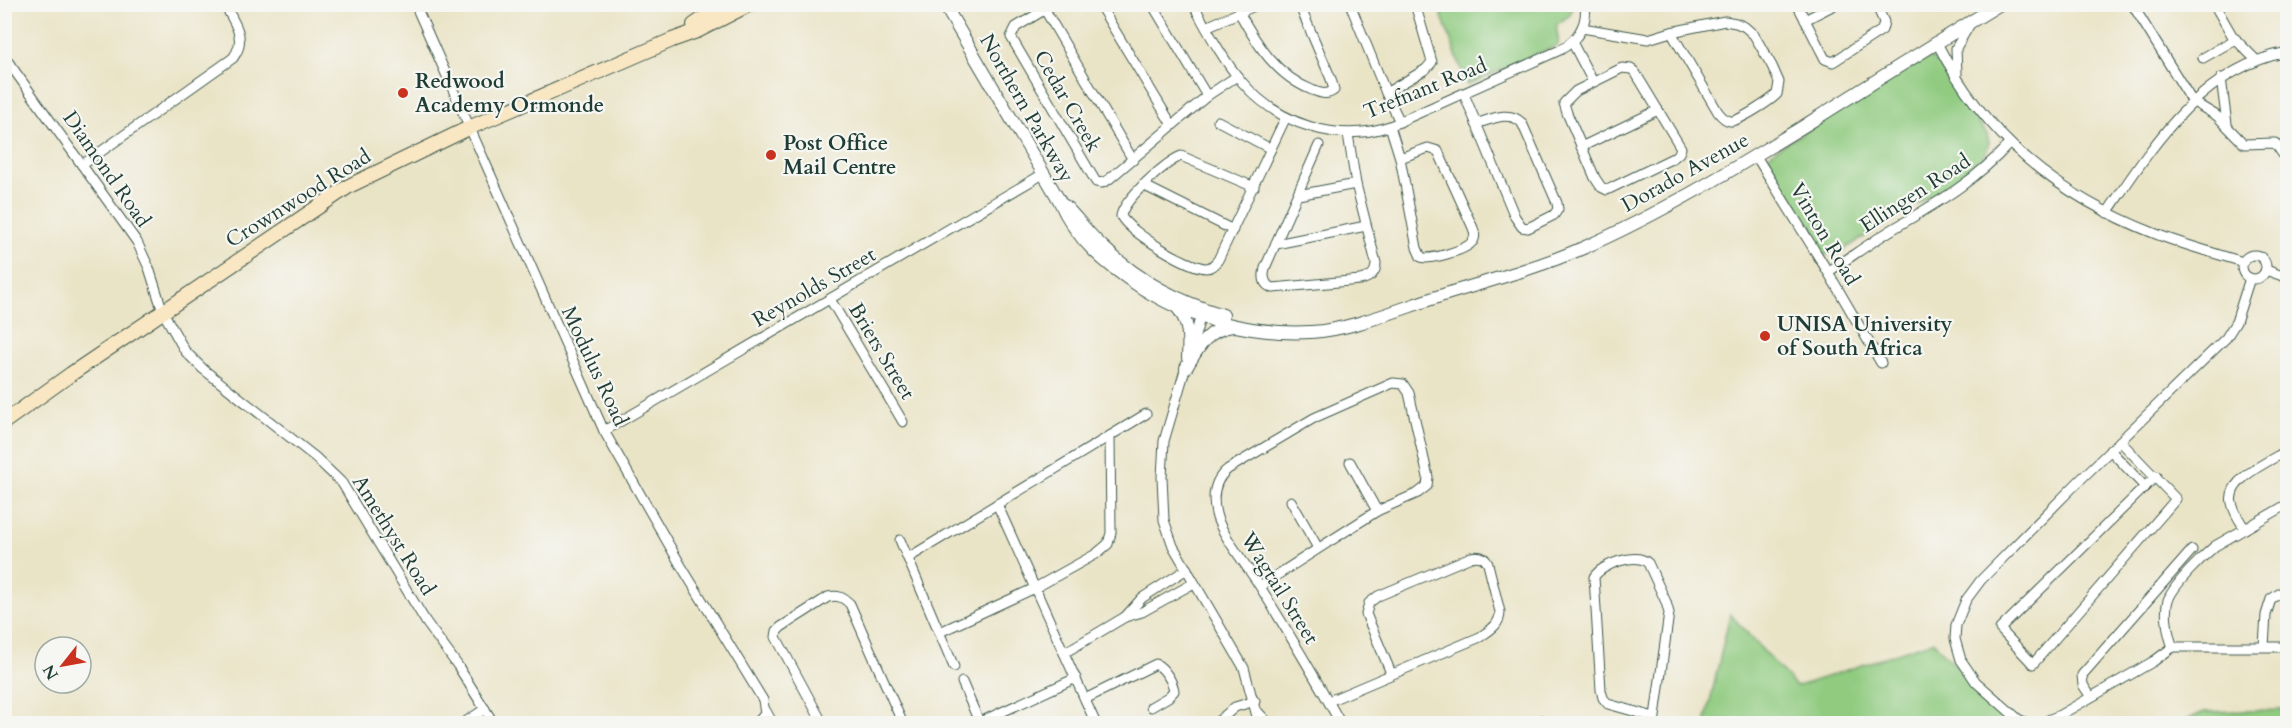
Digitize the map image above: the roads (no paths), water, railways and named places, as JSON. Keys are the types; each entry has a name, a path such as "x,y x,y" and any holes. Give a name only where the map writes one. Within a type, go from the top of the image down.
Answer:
{"main road":[{"name":"Crownwood Road","path":"672,40 724,4"},
{"name":"Crownwood Road","path":"4,422 70,374 349,186 471,127 697,31 750,4"}],"street":[{"path":"82,165 233,58 239,48 240,38 235,23 224,4"},
{"name":"Modulus Road","path":"415,4 604,431 680,564 763,700 773,723"},
{"name":"Northern Parkway","path":"944,4 1059,200 1069,223 1096,253 1125,277 1162,300 1201,313"},
{"path":"1099,4 1172,125"},
{"path":"1152,4 1207,96"},
{"name":"Trefnant Road","path":"1193,4 1237,76 1254,95 1286,117 1327,131 1348,134 1369,132 1401,122 1560,50 1572,42 1582,28 1586,14 1585,4"},
{"path":"1206,27 1259,4"},
{"path":"1239,12 1259,46 1280,70 1301,85 1323,94 1330,93 1334,90 1331,79 1299,4"},
{"path":"1350,4 1386,93 1401,122"},
{"path":"1386,93 1426,69 1432,62 1415,4"},
{"path":"1797,4 1825,59 1833,62 1882,30 1884,22 1876,4"},
{"path":"1804,20 1836,4"},
{"name":"Dorado Avenue","path":"1201,313 1237,326 1289,332 1330,330 1497,279 1583,248 1677,202 1756,156 1972,22 1986,8 2000,4"},
{"path":"2132,4 2192,101 2227,124 2244,144 2275,143 2288,162"},
{"path":"2214,4 2236,39 2256,60"},
{"name":"Cedar Creek","path":"1133,160 1050,7 1016,27 1011,37 1015,46 1096,182 1102,183 1108,180 1133,160 1207,96 1237,76"},
{"path":"1582,28 1648,39 1671,32 1725,21 1733,22 1745,27 1757,40 1777,76 1780,87 1776,94 1740,118 1733,121 1726,119 1718,112 1671,32"},
{"path":"1958,79 1956,48 1972,22"},
{"path":"2203,58 2236,39"},
{"path":"1572,42 1593,82"},
{"path":"1937,43 1958,79 2009,144 2059,184 2107,213 2156,234 2243,262"},
{"path":"2107,213 2166,130 2192,101 2221,78 2256,60 2288,52"},
{"name":"Diamond Road","path":"4,56 136,242 149,268 163,312"},
{"path":"1623,68 1631,69 1638,76 1658,110 1680,143 1680,152 1613,188 1607,190 1600,187 1564,103 1571,94 1623,68"},
{"path":"2221,78 2227,124"},
{"path":"1464,94 1476,124 1520,225 1528,228 1556,214 1558,209 1555,198 1522,123 1509,116 1476,124"},
{"path":"1581,147 1658,110"},
{"path":"1254,187 1184,156 1175,159 1143,185 1123,209 1121,216 1127,225 1145,240 1194,265 1209,268 1218,261 1254,187 1286,117"},
{"path":"1218,121 1271,149"},
{"path":"1390,126 1400,158 1417,248 1421,257 1428,259 1472,243 1475,235 1473,228 1440,153 1431,148 1400,158"},
{"path":"1319,145 1264,268 1264,280 1269,287 1280,288 1360,280 1370,277 1376,268 1356,184 1348,134"},
{"name":"Ellingen Road","path":"1828,272 1895,227 1961,189 1993,162 2009,144"},
{"name":"Vinton Road","path":"1756,156 1881,363"},
{"name":"Reynolds Street","path":"604,431 1043,174"},
{"path":"1298,195 1356,184"},
{"path":"1143,185 1233,230"},
{"name":"Northern Parkway","path":"1059,200 1102,247 1122,264 1201,313"},
{"path":"1276,244 1365,226"},
{"path":"2252,255 2260,256 2266,262 2266,270 2262,277 2250,278 2244,274 2243,262 2252,255"},
{"path":"2266,270 2288,278"},
{"path":"2029,723 2018,719 1976,682 1967,671 1957,651 1956,625 1970,592 2110,450 2226,338 2236,322 2250,278"},
{"name":"Briers Street","path":"830,299 903,422"},
{"path":"1175,306 1186,322 1189,340 1187,363"},
{"name":"Amethyst Road","path":"163,312 181,344 192,358 323,464 342,483 426,622 458,666 494,723"},
{"path":"1201,313 1164,441 1162,477 1166,529 1173,546 1244,668 1255,700 1259,723"},
{"name":"Dorado Avenue","path":"1201,313 1269,323 1307,325 1365,319"},
{"path":"1187,363 1210,334 1224,327 1237,326"},
{"name":"Wagtail Street","path":"1341,723 1216,516 1216,484 1228,469 1314,418 1387,385 1401,382 1409,393 1428,484 1418,494 1377,511"},
{"path":"908,558 1146,414"},
{"path":"940,632 1035,588 1096,554 1109,541 1112,529 1110,436"},
{"path":"2120,441 2156,476 2176,499 2032,664 2000,629 2156,476"},
{"path":"2110,450 2145,488"},
{"path":"2245,529 2233,508 2231,501 2233,490 2240,479 2288,450"},
{"path":"1260,586 1377,511 1350,462"},
{"path":"1291,501 1318,548"},
{"path":"997,504 1096,723"},
{"path":"2173,647 2169,638 2167,607 2175,588 2206,553 2288,504"},
{"path":"900,540 954,667"},
{"path":"2091,697 2082,682 2082,675 2192,550"},
{"path":"1329,701 1480,637 1498,623 1499,610 1485,559 1479,556 1471,557 1378,596 1369,603 1366,614 1391,673"},
{"path":"1635,558 1643,559 1648,563 1669,610 1654,720 1608,704 1601,690 1593,596 1594,577 1604,567 1635,558"},
{"path":"1125,617 1142,598 1187,569"},
{"path":"1064,653 1125,617 1142,612 1194,583"},
{"path":"2264,646 2266,615 2271,599 2288,588"},
{"path":"823,723 776,637 781,627 828,597 835,595 844,598 850,604 903,723"},
{"path":"2039,723 2049,721 2154,661 2173,647 2288,647"},
{"path":"1085,699 1156,663 1162,668 1174,691 1151,707"},
{"path":"962,682 980,723 1076,678"},
{"path":"1215,723 1235,707 1255,700"},
{"path":"462,723 485,709"},
{"path":"756,723 766,711"},
{"path":"1258,712 1269,723"},
{"path":"1530,723 1541,720 1552,723"}],"place":[{"name":"Redwood Academy Ormonde","path":"403,93"},
{"name":"Post Office Mail Centre","path":"771,155"},
{"name":"UNISA University of South Africa","path":"1765,336"}]}
